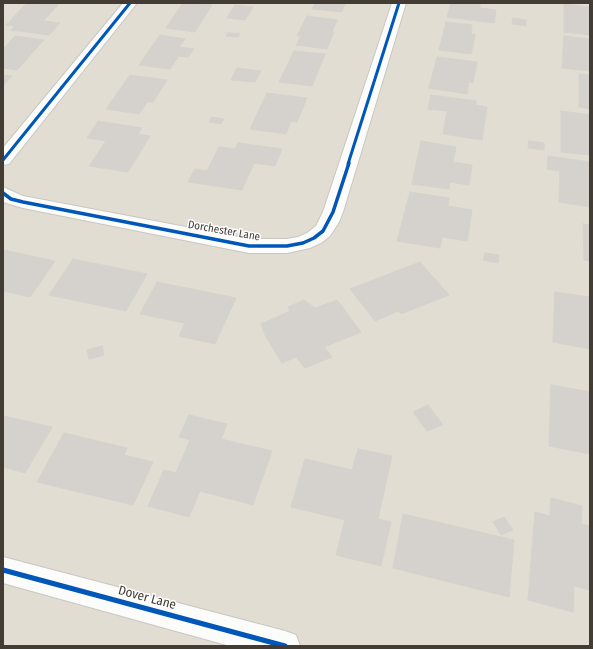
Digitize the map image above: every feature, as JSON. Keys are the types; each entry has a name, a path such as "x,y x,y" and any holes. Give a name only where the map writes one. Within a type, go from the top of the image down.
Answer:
{"street":[{"path":"3,160 130,3"},
{"name":"Dorchester Lane","path":"3,193 11,199 23,202 249,246 287,246 303,243 314,238 323,231 333,212 400,3"},
{"name":"Dover Lane","path":"3,570 285,646"}],"shaded area":[{"path":"3,3 590,3 590,646 3,646"}],"building":[{"path":"27,3 58,5 43,21 60,23 49,35 11,30 15,26 6,25"},
{"path":"183,3 212,5 195,32 166,28"},
{"path":"315,3 345,3 342,12 312,9"},
{"path":"451,3 480,3 480,8 496,10 494,23 447,17"},
{"path":"564,4 590,7 590,35 564,32"},
{"path":"235,5 253,7 245,20 227,18"},
{"path":"307,16 337,20 327,49 296,45 301,36 297,36"},
{"path":"513,18 526,20 526,26 512,24"},
{"path":"446,22 472,25 471,34 475,35 471,54 439,50"},
{"path":"228,33 240,34 238,37 226,36"},
{"path":"160,35 185,39 179,47 194,49 188,57 179,56 170,69 139,65"},
{"path":"15,36 44,40 17,70 3,68 3,49"},
{"path":"564,36 590,39 590,71 562,68"},
{"path":"294,51 325,54 312,86 279,82"},
{"path":"437,57 477,62 473,83 469,82 467,94 429,88"},
{"path":"237,68 261,71 255,82 231,80"},
{"path":"579,74 590,75 590,109 579,107"},
{"path":"3,75 12,76 3,86"},
{"path":"130,75 167,80 153,102 147,102 139,114 106,109"},
{"path":"267,93 307,98 297,122 291,121 286,134 250,129"},
{"path":"431,95 476,101 476,105 487,107 482,140 443,134 447,111 428,109"},
{"path":"561,111 590,115 590,155 561,152"},
{"path":"212,117 224,119 221,124 209,122"},
{"path":"98,121 142,128 138,134 150,136 128,172 89,166 106,141 87,138"},
{"path":"421,141 456,147 453,162 472,165 469,185 450,182 449,189 412,184"},
{"path":"529,141 544,143 544,150 528,148"},
{"path":"238,143 282,149 275,166 254,163 242,190 188,182 195,169 207,171 219,147 235,149"},
{"path":"548,156 590,162 590,207 559,202 560,171 547,169"},
{"path":"410,192 449,198 448,206 472,210 467,241 442,237 440,248 397,241"},
{"path":"583,224 590,225 590,261 584,260"},
{"path":"3,250 55,261 30,297 3,291"},
{"path":"485,253 499,255 498,263 483,260"},
{"path":"73,259 147,274 126,311 49,295"},
{"path":"420,262 449,295 401,314 398,311 375,321 350,289"},
{"path":"157,282 236,298 215,344 179,336 185,323 140,314"},
{"path":"555,292 590,297 590,349 553,342"},
{"path":"304,300 315,308 337,300 361,332 324,347 332,357 305,368 296,357 282,363 265,335 261,324 290,311 288,307"},
{"path":"102,346 104,355 89,359 87,350"},
{"path":"551,385 590,392 590,454 549,446"},
{"path":"428,405 443,425 427,431 413,412"},
{"path":"189,415 227,424 221,439 272,451 253,505 200,491 189,517 148,506 164,470 176,473 190,440 179,437"},
{"path":"3,416 52,427 25,473 3,467"},
{"path":"64,433 127,448 124,455 153,462 133,505 37,482"},
{"path":"358,449 392,456 378,519 391,522 381,566 336,555 345,520 291,507 305,459 352,470"},
{"path":"551,498 582,506 581,524 590,526 590,590 574,586 573,612 528,600 535,512 550,516"},
{"path":"403,514 514,540 509,597 393,568"},
{"path":"504,517 513,530 501,535 493,522"}],"cycle path":[{"path":"3,160 130,3"},
{"path":"3,193 11,199 23,202 249,246 287,246 303,243 314,238 323,231 333,212 399,3"},
{"path":"3,570 285,646"}]}
